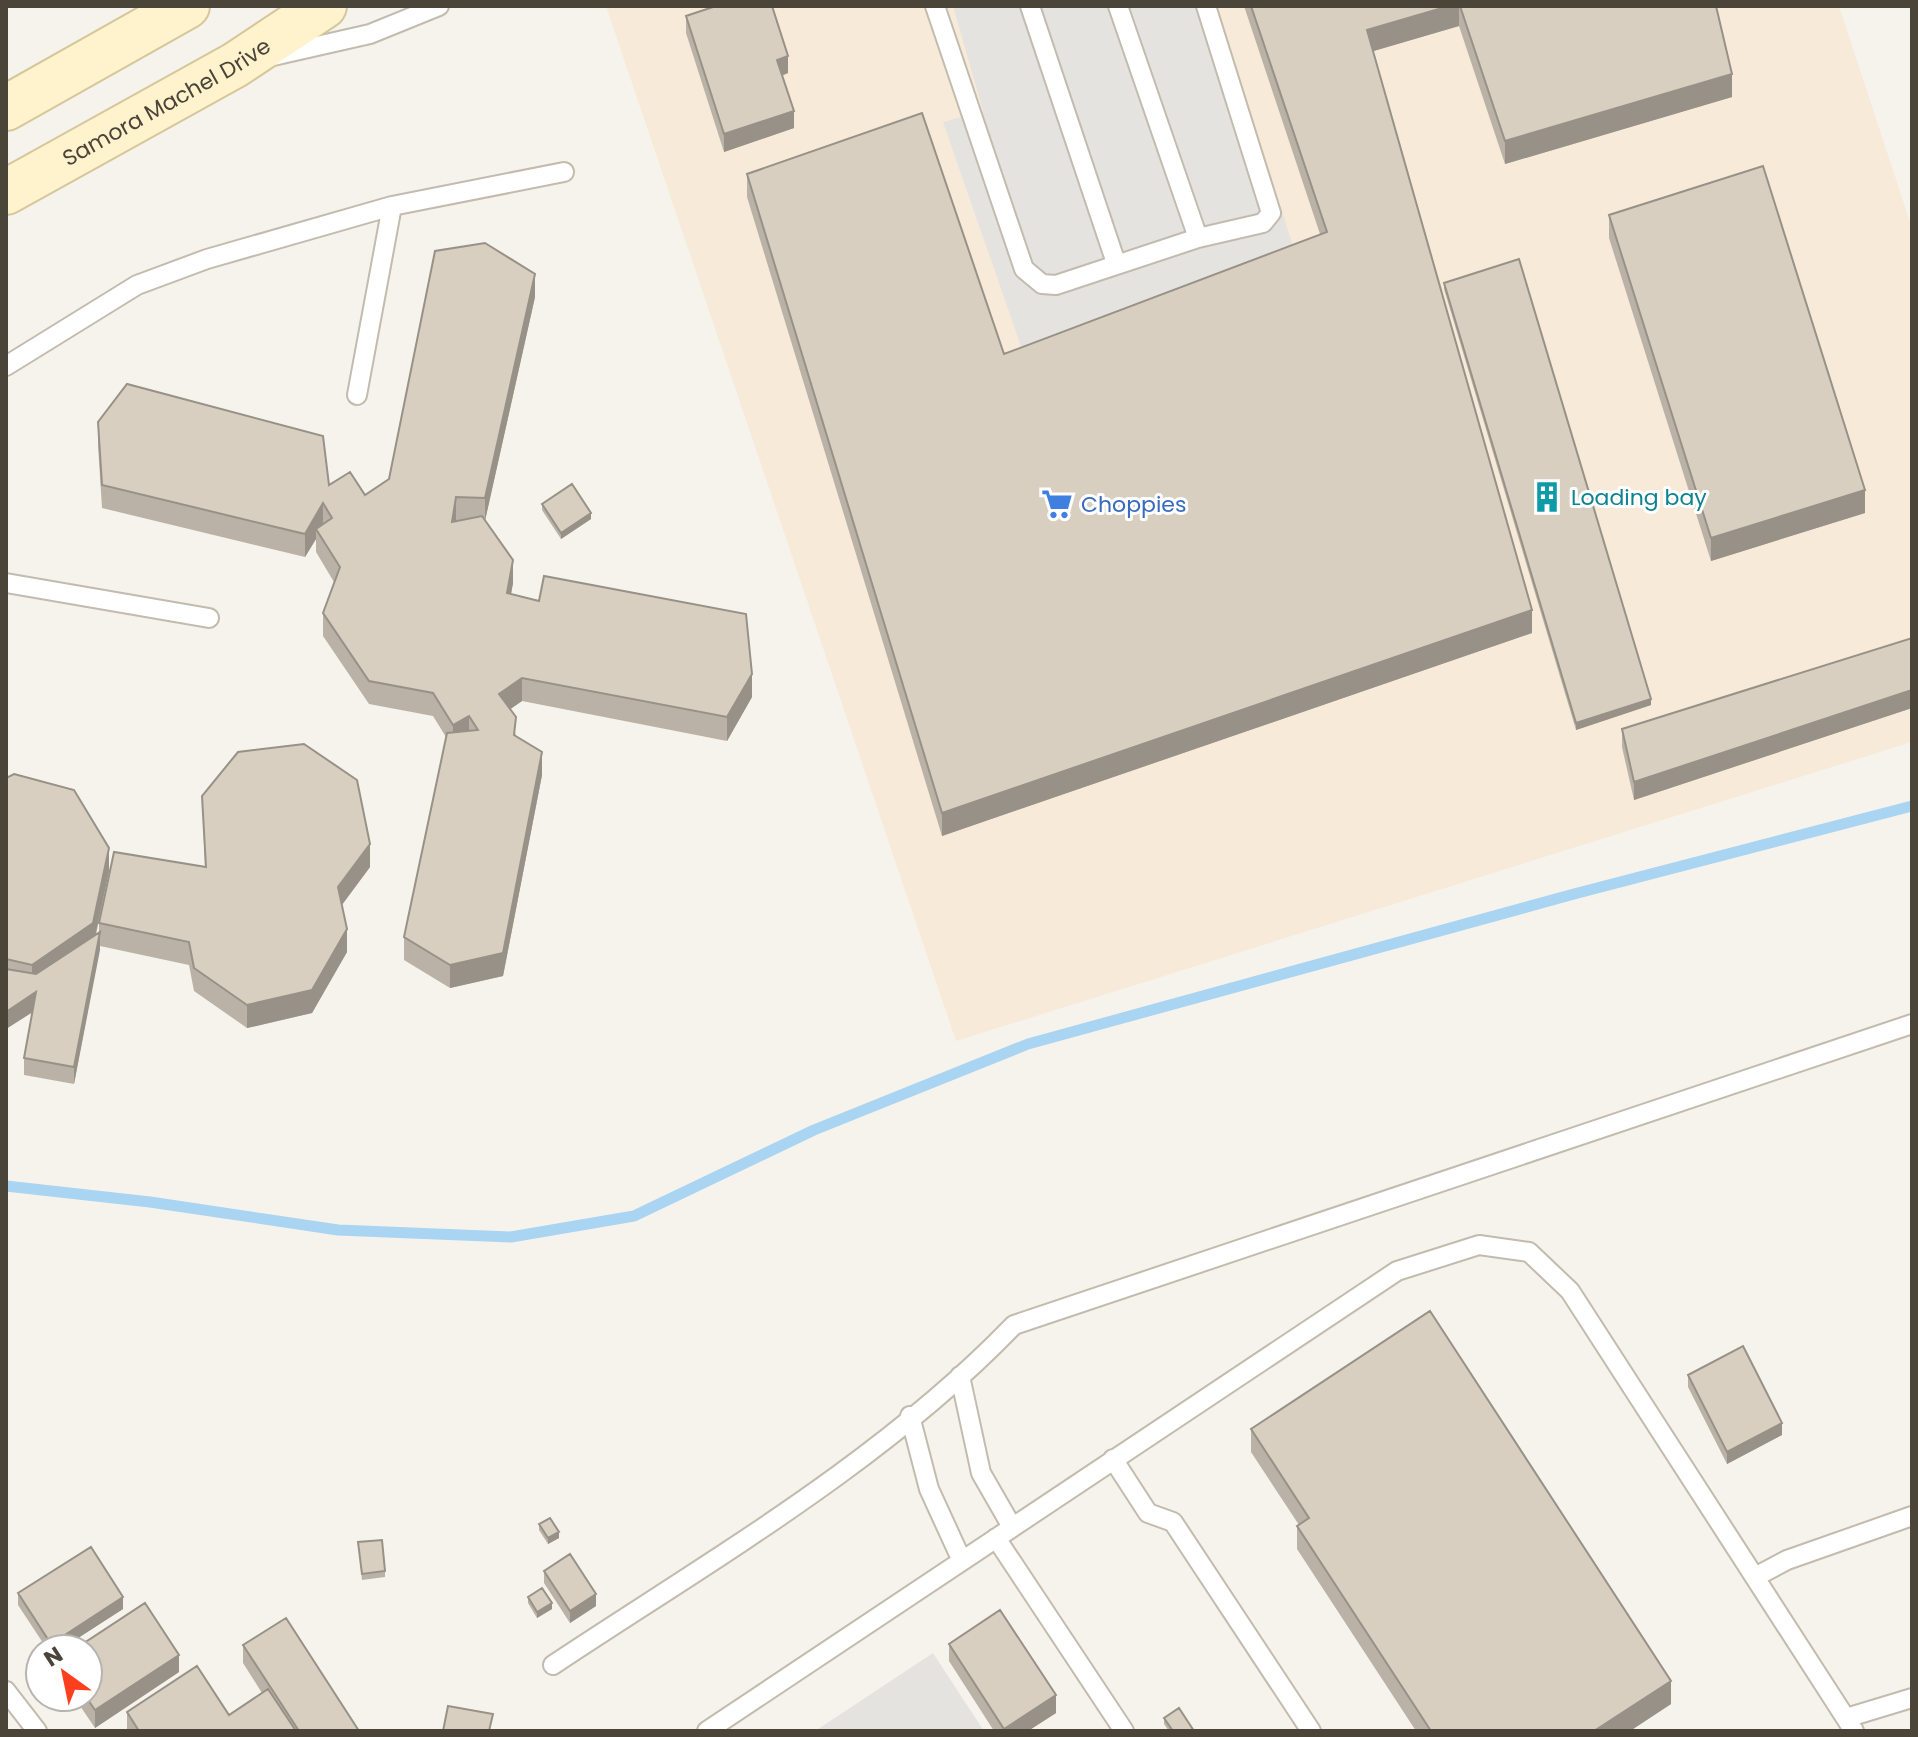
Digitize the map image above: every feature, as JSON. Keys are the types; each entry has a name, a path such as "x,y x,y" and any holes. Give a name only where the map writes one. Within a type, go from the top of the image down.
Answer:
{"main road":[{"path":"6,108 187,6"},
{"name":"Samora Machel Drive","path":"6,192 235,65 324,6"}],"lane":[{"path":"235,65 370,34 439,6"},
{"path":"935,6 1024,269 1042,284 1056,285 1198,238 1263,223 1271,213 1206,6"},
{"path":"1030,6 1116,263"},
{"path":"1118,6 1198,238"},
{"path":"6,366 137,285 207,259 392,206 564,172"},
{"path":"357,395 392,206"},
{"path":"6,583 209,618"},
{"path":"553,1665 829,1481 960,1376 1014,1325 1912,1024"},
{"path":"707,1731 1397,1271 1479,1245 1529,1252 1570,1291 1850,1724 1912,1698"},
{"path":"960,1376 981,1473 1012,1527"},
{"path":"910,1416 929,1489 962,1561"},
{"path":"1113,1459 1148,1513 1173,1522 1311,1731"},
{"path":"1755,1577 1787,1560 1912,1516"},
{"path":"996,1538 1124,1731"},
{"path":"6,1691 15,1698 37,1731"}],"shaded area":[{"path":"606,6 1839,6 1912,228 1912,742 956,1041"},
{"path":"953,6 1217,6 1297,259 1024,355 943,122 983,111"},
{"path":"933,1653 984,1731 815,1731"}],"building":[{"path":"716,6 772,6 788,56 777,60 794,111 724,134 686,16"},
{"path":"1251,6 1449,6 1367,30 1532,610 942,813 747,174 922,113 1004,354 1327,232"},
{"path":"1460,6 1716,6 1732,74 1505,141"},
{"path":"1763,166 1865,490 1711,538 1609,215"},
{"path":"485,243 535,274 485,498 456,497 452,522 482,516 513,560 507,593 539,601 544,576 746,614 752,674 727,717 522,678 499,694 516,717 514,735 542,752 503,953 450,965 404,937 447,733 478,730 469,716 453,725 433,693 369,681 323,613 340,567 316,529 332,518 323,503 305,534 102,485 98,422 127,384 323,436 329,485 350,472 365,495 389,479 435,251"},
{"name":"Loading bay","path":"1519,259 1651,699 1576,723 1444,283"},
{"path":"572,484 591,513 561,533 542,504"},
{"path":"1912,638 1912,690 1634,782 1622,729"},
{"path":"304,744 357,780 370,844 338,887 347,929 312,990 247,1005 194,968 189,942 99,923 114,852 206,867 202,796 238,752"},
{"path":"14,774 74,790 109,848 93,923 32,965 6,959 6,778"},
{"path":"100,932 74,1067 24,1058 36,992 6,1012 6,969 36,974"},
{"path":"1430,1311 1671,1681 1594,1731 1431,1731 1297,1526 1309,1518 1251,1429"},
{"path":"1743,1346 1782,1423 1727,1452 1688,1375"},
{"path":"550,1518 559,1532 548,1538 539,1524"},
{"path":"382,1540 385,1571 362,1574 358,1542"},
{"path":"91,1547 123,1597 68,1633 44,1633 18,1593"},
{"path":"570,1554 596,1594 570,1611 544,1571"},
{"path":"542,1588 552,1603 537,1612 528,1597"},
{"path":"145,1603 179,1655 104,1704 104,1633 99,1633"},
{"path":"1000,1610 1056,1695 1004,1729 949,1644"},
{"path":"286,1618 359,1731 299,1731 243,1645"},
{"path":"197,1666 229,1715 268,1689 296,1731 139,1731 127,1712"},
{"path":"448,1706 493,1714 489,1731 443,1731"},
{"path":"1179,1708 1194,1731 1173,1731 1164,1718"}],"waterway":[{"path":"6,1186 150,1202 338,1230 511,1237 634,1216 814,1130 1028,1044 1574,894 1912,806"}],"place":[{"name":"Loading bay","path":"1547,497"},
{"name":"Choppies","path":"1057,504"}]}
